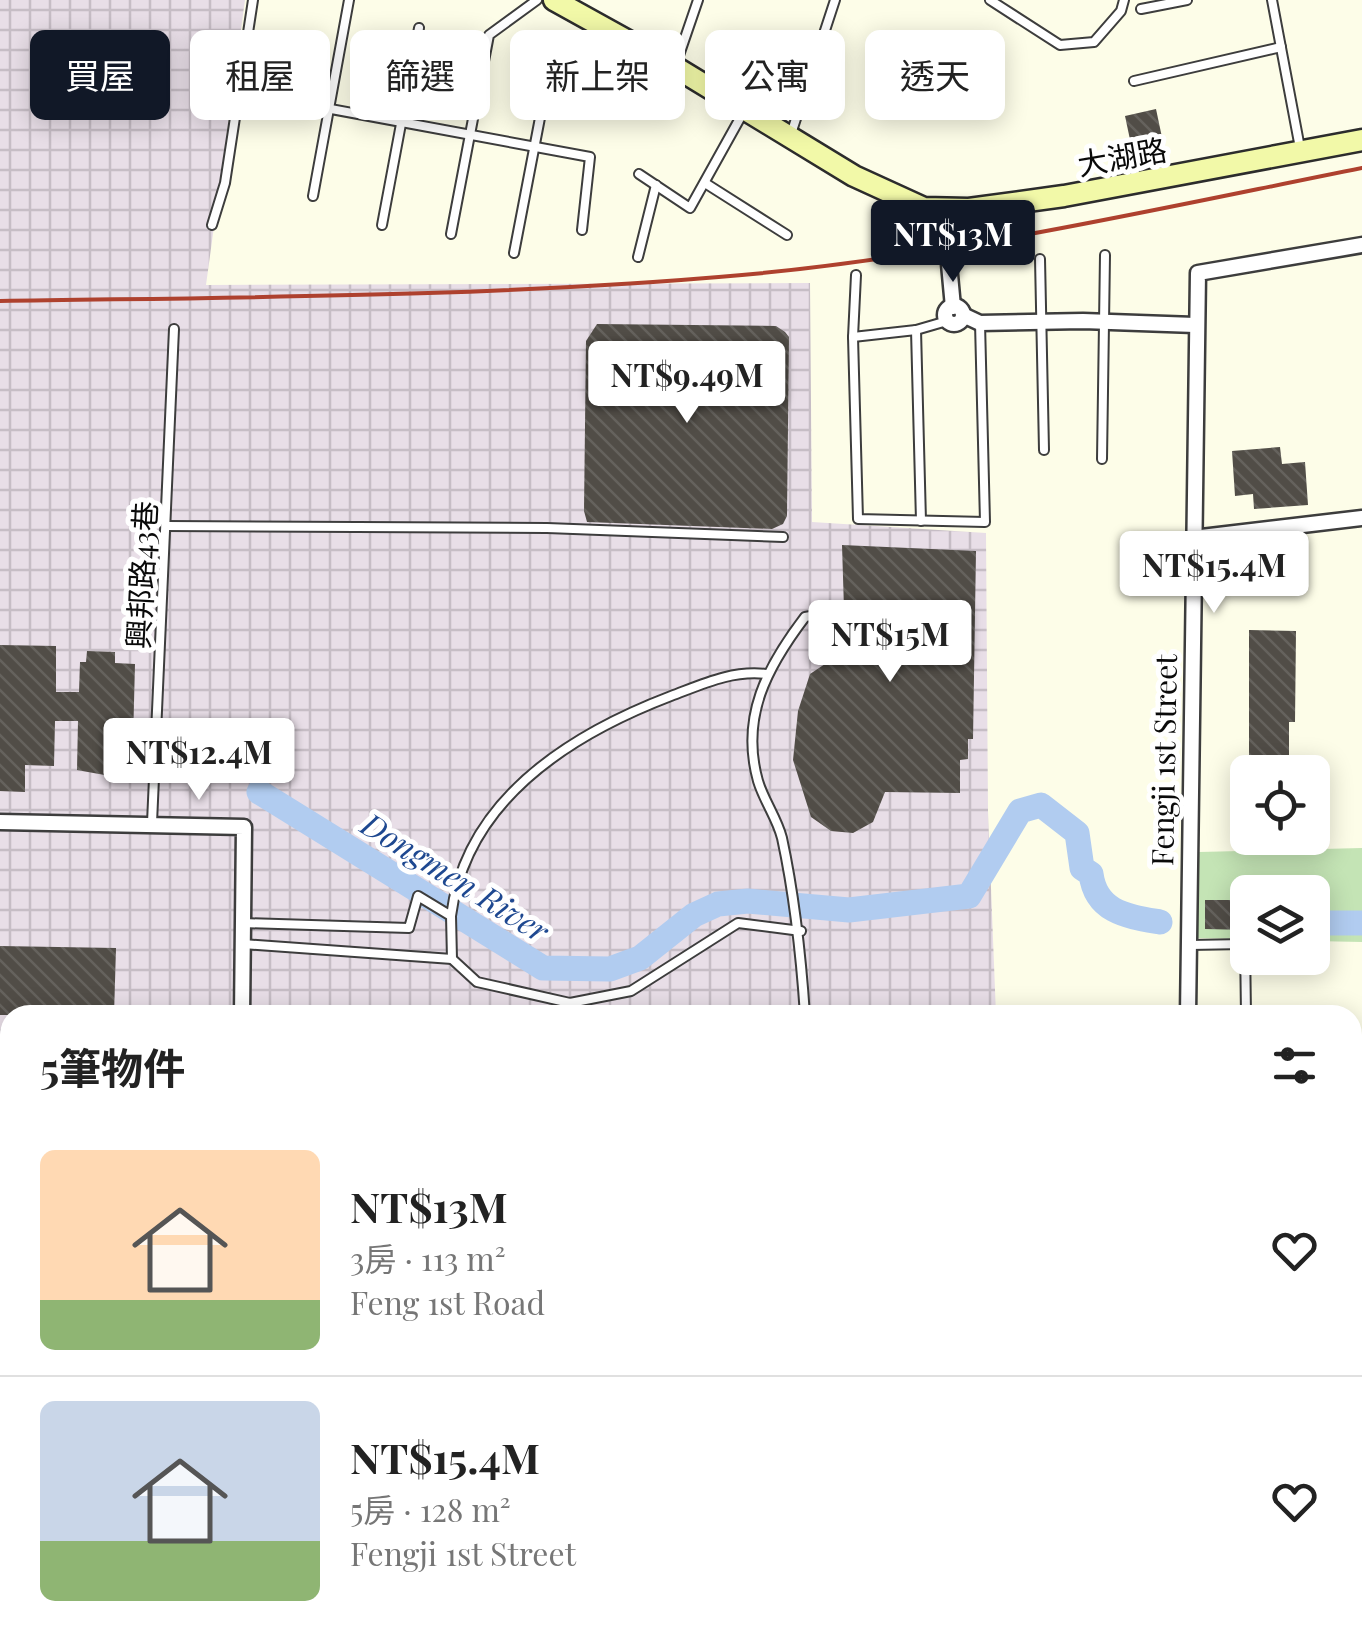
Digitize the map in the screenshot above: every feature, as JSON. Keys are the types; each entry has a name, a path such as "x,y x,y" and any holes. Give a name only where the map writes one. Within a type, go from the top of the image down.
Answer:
{"street":[{"name":"大湖路","path":"554,0 608,30"},
{"name":"大湖路","path":"760,120 854,176 924,208 944,210 1064,196 1362,140"},
{"path":"944,210 954,314 980,323 1195,326"},
{"name":"Fengji 1st Street","path":"1188,1005 1198,272 1362,245"},
{"path":"1193,538 1362,518"},
{"path":"0,822 244,827 242,1005"}],"lane":[{"path":"247,30 252,0"},
{"path":"330,98 350,0"},
{"path":"452,234 488,36 537,0"},
{"path":"685,54 698,0"},
{"path":"790,137 834,0"},
{"path":"990,0 1060,44 1094,42 1122,11 1124,0"},
{"path":"1272,0 1301,153"},
{"path":"1141,8 1180,1"},
{"path":"382,225 419,28"},
{"path":"1134,81 1281,47"},
{"path":"330,108 590,157 582,230"},
{"path":"212,225 225,183 234,120"},
{"path":"313,196 326,120"},
{"path":"514,253 539,120"},
{"path":"639,174 690,208 739,120"},
{"path":"705,183 787,236"},
{"path":"638,257 656,186"},
{"path":"1102,458 1106,256"},
{"path":"1040,259 1044,450"},
{"path":"856,275 853,338 858,519 985,522 980,323"},
{"path":"853,338 916,330 954,314"},
{"name":"興邦路43巷","path":"152,823 174,329"},
{"path":"916,330 921,521"},
{"path":"166,526 547,528 783,537"},
{"path":"805,1005 801,931 784,852 758,782 752,723 766,674 805,617 822,614"},
{"path":"452,959 455,886 469,846 502,804 555,755 600,727 656,702 740,671 766,674"},
{"path":"243,923 410,928 418,896 451,916"},
{"path":"243,944 452,959 477,982 524,996 586,1002 630,991 738,923 801,931"},
{"path":"1189,942 1244,944 1246,1005"}],"shaded area":[{"path":"0,0 245,0 241,30 190,30 190,120 229,120 206,285 810,283 812,522 986,533 988,812 996,1005 0,1005"}],"green space":[{"path":"1362,848 1362,942 1330,941 1330,875 1230,875 1230,939 1197,938 1199,852 1330,855 1330,849"}],"building":[{"path":"1156,109 1167,161 1136,168 1125,116"},
{"path":"597,324 776,326 785,332 789,337 787,516 783,524 772,529 587,522 586,341"},
{"path":"1280,447 1282,464 1305,462 1308,505 1254,509 1253,494 1235,496 1232,451"},
{"path":"842,545 976,551 973,739 968,739 968,759 960,760 960,793 885,792 873,822 853,833 831,831 811,817 793,760 798,711 810,674 831,660 829,610 844,609"},
{"path":"1249,630 1296,631 1295,722 1289,722 1289,755 1249,755"},
{"path":"0,645 56,646 56,692 79,692 80,662 86,662 87,651 115,652 115,663 135,664 132,780 77,770 78,721 55,721 54,766 25,765 25,792 0,791"},
{"path":"1205,900 1230,900 1230,930 1205,929"},
{"path":"0,946 116,948 114,1005 0,1005"}],"waterway":[{"name":"Dongmen River","path":"259,792 543,968 610,969 640,958 694,915 718,904 748,901 849,910 969,896 1020,811 1041,805 1077,833 1082,868 1091,874 1094,887 1106,904 1125,914 1160,922"},
{"name":"Dongmen River","path":"1330,923 1362,923"}],"railway":[{"path":"0,301 464,292 742,275 976,244 1362,168"}]}
